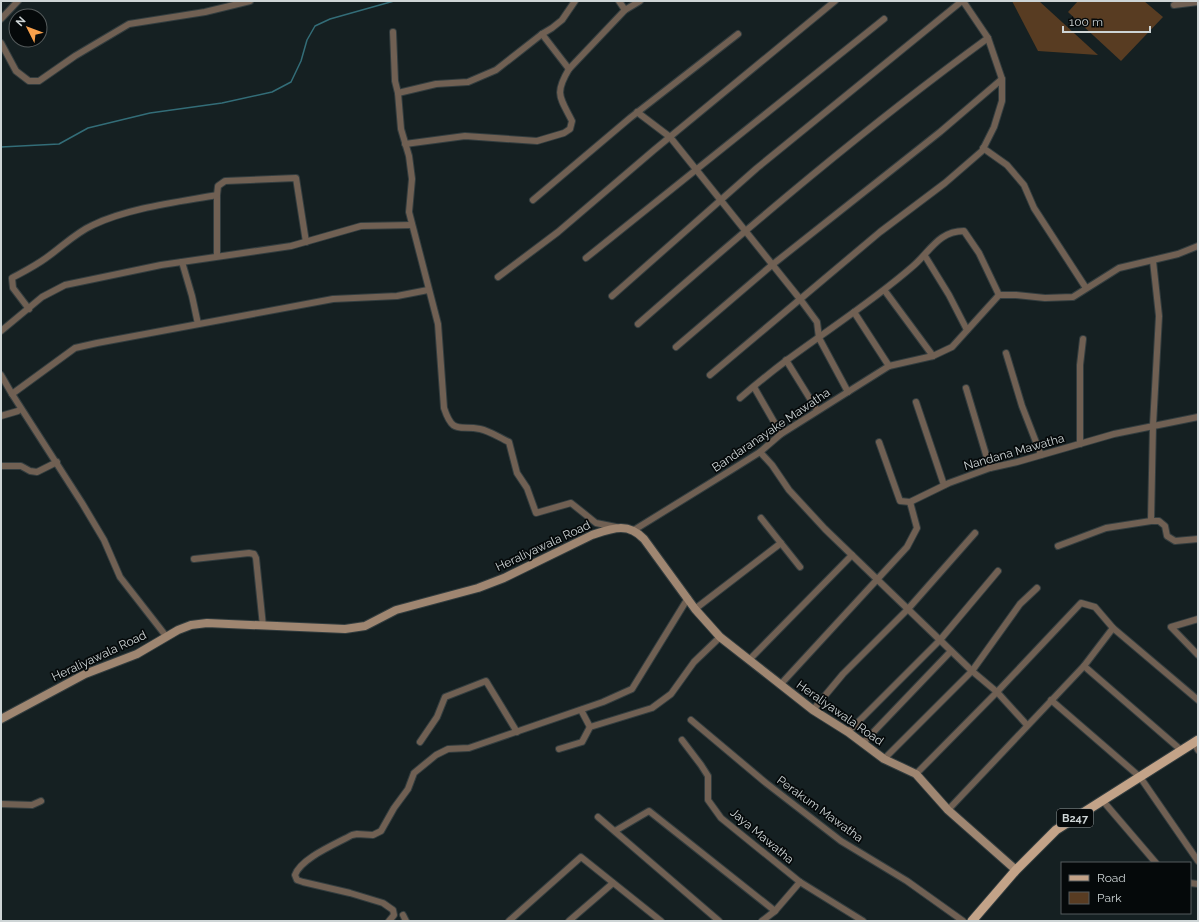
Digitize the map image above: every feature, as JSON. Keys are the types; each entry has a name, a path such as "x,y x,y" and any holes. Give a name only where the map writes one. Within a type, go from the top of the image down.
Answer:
{"main road":[{"name":"B247","path":"972,921 1016,870 1056,830 1181,750 1197,744"}],"street":[{"path":"1,19 18,1"},
{"path":"1,43 16,71 29,81 39,81 75,56 129,24 205,12 250,1"},
{"path":"398,93 436,84 468,82 496,70 562,20 575,1"},
{"path":"619,1 625,10"},
{"path":"405,144 465,136 537,141 564,133 570,129 572,121 561,100 560,87 570,68 625,10 640,1"},
{"path":"498,277 558,232 670,137 835,1"},
{"path":"612,296 720,200 962,1 988,38 1002,79 1002,101 994,127 983,148 945,182 880,232 710,375"},
{"path":"1174,5 1198,2"},
{"path":"586,258 697,171 743,132 884,19"},
{"path":"393,32 395,82 398,93 401,129 409,156 412,179 409,212 438,324 442,354 443,395 448,421 458,428 481,429 509,442 517,473 527,488 536,513 571,503 596,523 621,528"},
{"path":"542,34 570,68"},
{"path":"533,200 637,112 738,34"},
{"path":"638,324 744,231 928,81 988,38"},
{"path":"676,346 772,265 940,132 1002,79"},
{"path":"637,112 670,137 800,299 816,322 819,338 848,392"},
{"path":"983,148 1007,165 1024,185 1034,208 1086,288"},
{"path":"217,256 217,195 218,186 225,181 296,178 306,242"},
{"path":"29,309 13,288 12,278 44,259 75,234 93,224 117,216 170,203 217,195"},
{"path":"1,331 42,297 65,285 182,262 306,242 361,226 412,225"},
{"path":"740,398 786,360 885,290 925,256 935,242 953,231 964,231 979,253 999,295 1045,298 1073,296 1119,268 1153,261 1198,246"},
{"path":"925,256 949,295 967,330"},
{"path":"1151,521 1153,425 1159,316 1153,261"},
{"path":"182,262 198,324"},
{"path":"12,394 75,348 334,299 397,296 428,290"},
{"path":"885,290 932,356"},
{"name":"Bandaranayake Mawatha","path":"634,530 760,452 781,434 817,410 889,366 932,356 952,347 999,295"},
{"path":"854,312 889,366"},
{"path":"1080,444 1080,365 1083,339"},
{"path":"1006,353 1022,406 1041,455"},
{"path":"786,360 817,410"},
{"path":"1,375 57,462 104,540 120,577 166,636"},
{"path":"754,387 781,434"},
{"path":"966,388 990,468"},
{"path":"916,402 944,485"},
{"path":"1,416 18,411"},
{"name":"Nandana Mawatha","path":"910,502 944,485 990,468 1153,425 1198,417"},
{"path":"780,685 907,547 917,528 910,502 900,501 879,442"},
{"path":"760,452 772,465 789,490 852,555 972,671 997,692 1027,725"},
{"path":"1,466 21,466 30,471 37,472 57,462"},
{"path":"761,518 800,567"},
{"path":"1058,546 1106,528 1151,521 1159,521 1165,526 1167,536 1175,541 1198,539"},
{"name":"Heraliyawala Road","path":"1,719 85,674 137,654 166,636 199,623 345,629 365,626 396,610 462,592 504,578 577,542 606,531 621,528 634,530 644,539 695,609 720,636 748,660 813,710 848,732 884,759 916,774 948,810 1016,870"},
{"path":"813,710 843,674 908,609 975,534"},
{"path":"695,609 782,543"},
{"path":"194,559 249,553 254,554 256,558 263,626"},
{"path":"748,660 852,555"},
{"path":"848,732 940,640 998,571"},
{"path":"884,759 972,671 1020,604 1037,588"},
{"path":"389,921 394,915 393,910 383,903 328,887 297,880 295,875 297,868 309,859 352,835 373,835 381,831 394,808 408,789 414,773 436,755 448,749 469,748 517,732 580,710 632,689 688,598"},
{"path":"916,774 997,692 1081,602 1095,607 1113,628 1198,700"},
{"path":"1198,619 1171,627 1198,655"},
{"path":"948,810 1084,666 1113,628"},
{"path":"559,749 582,742 590,727 652,708 671,694 694,662 720,636"},
{"path":"863,743 951,651"},
{"path":"1084,666 1181,750"},
{"path":"420,742 436,717 445,697 486,680 517,732"},
{"path":"1051,700 1140,777 1198,861"},
{"path":"580,710 590,727"},
{"name":"Perakum Mawatha","path":"691,720 766,783 841,841 907,881 963,921"},
{"name":"Jaya Mawatha","path":"682,740 708,776 708,800 721,818 800,882 863,921"},
{"path":"1,804 32,805 41,801"},
{"path":"1103,801 1155,862"},
{"path":"615,831 649,811 774,911"},
{"path":"598,817 719,921"},
{"path":"509,921 581,857 661,921"},
{"path":"762,921 774,911 800,882"},
{"path":"569,921 613,883"}],"green space":[{"path":"1012,1 1039,1 1098,55 1038,51"},
{"path":"1078,1 1144,1 1163,17 1121,61 1068,12"}],"waterway":[{"path":"1,147 59,144 88,128 150,113 222,103 272,92 291,82 301,61 307,40 315,26 330,19 394,1"}]}
